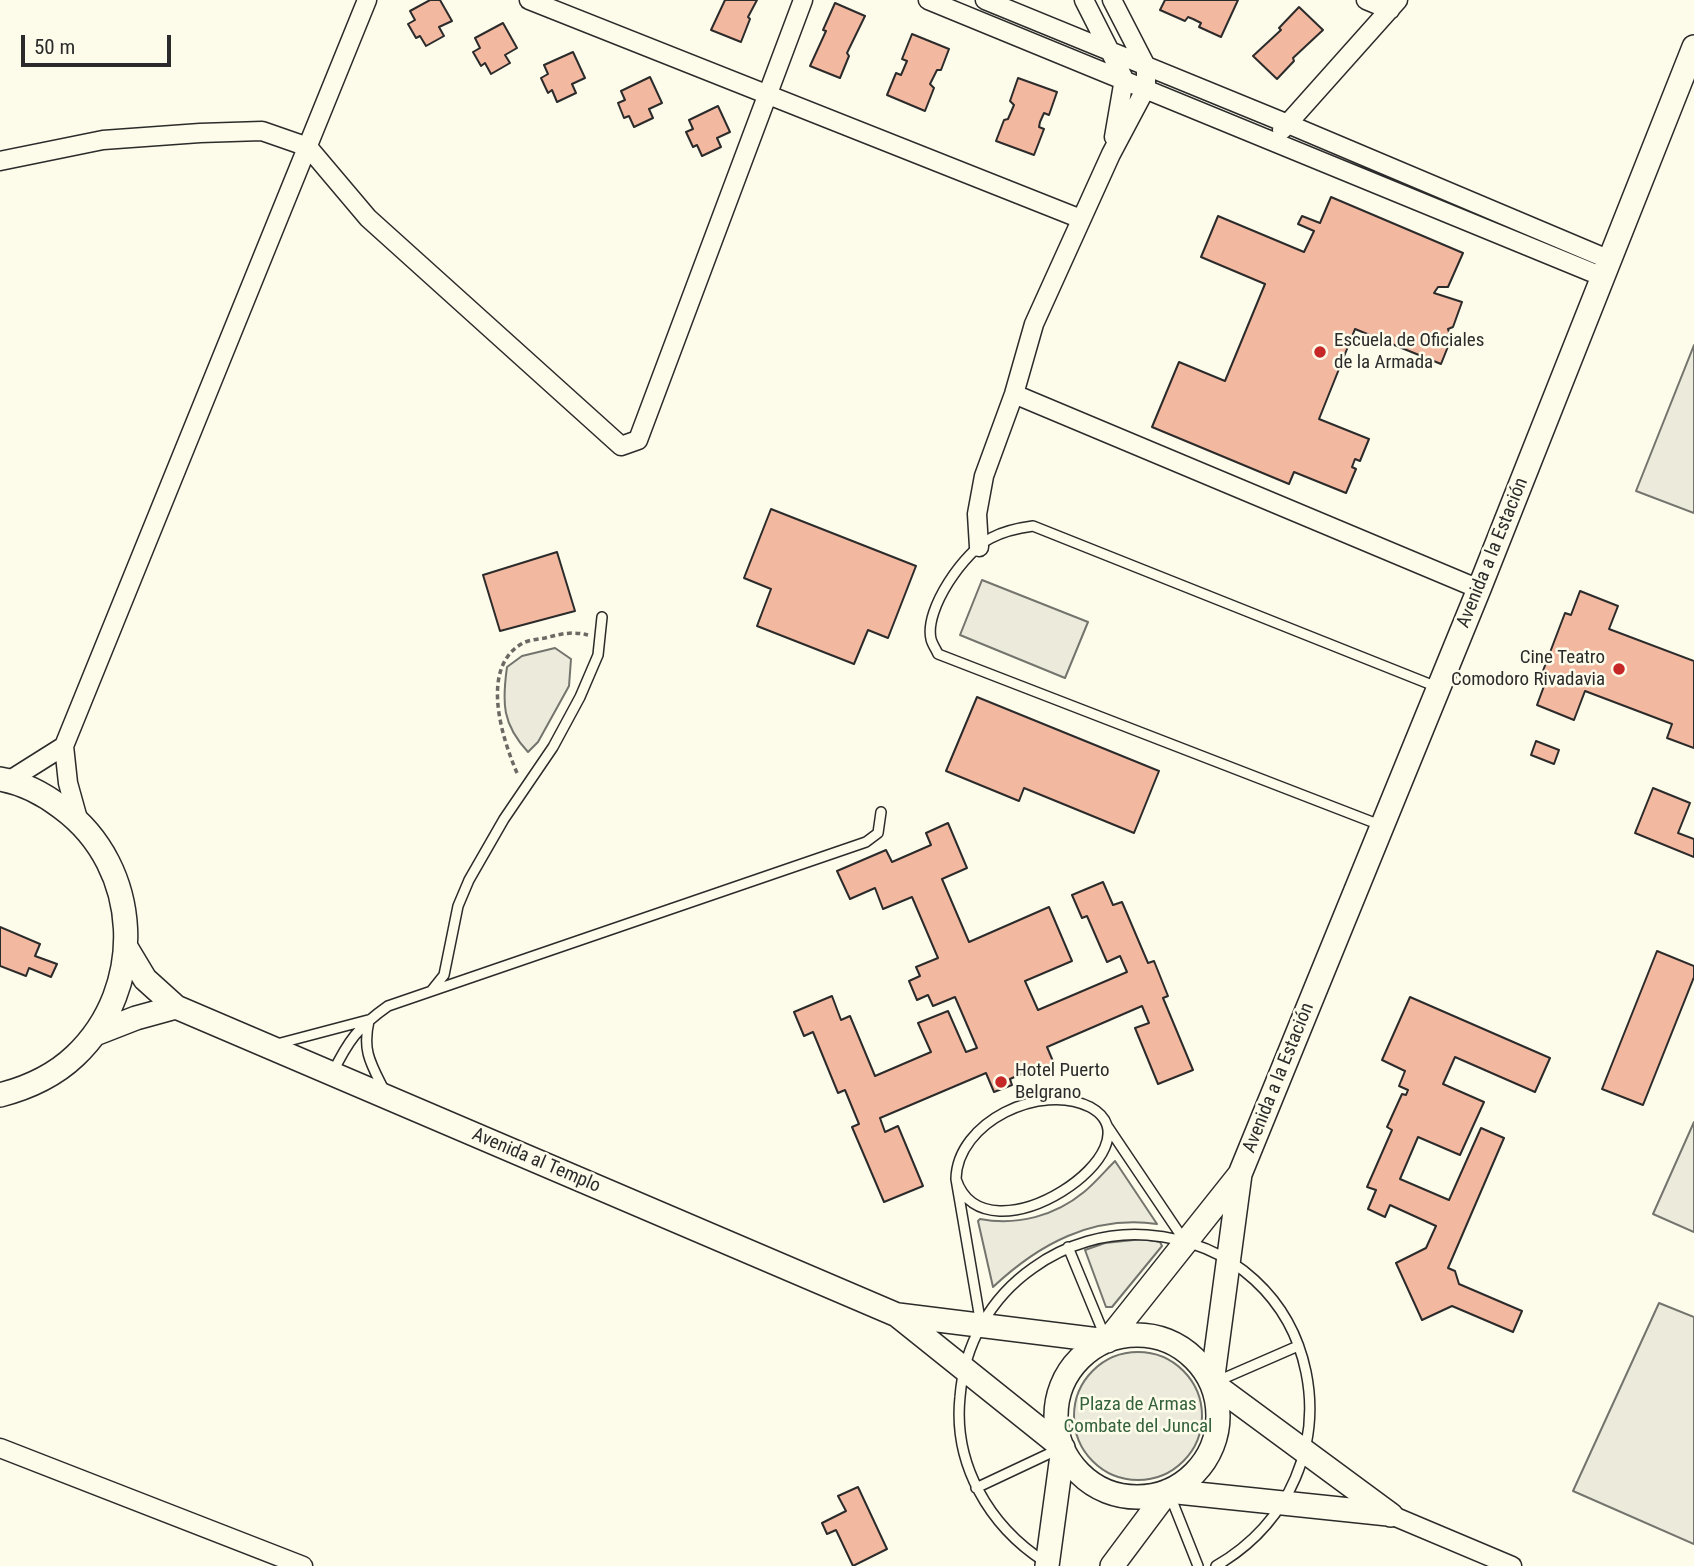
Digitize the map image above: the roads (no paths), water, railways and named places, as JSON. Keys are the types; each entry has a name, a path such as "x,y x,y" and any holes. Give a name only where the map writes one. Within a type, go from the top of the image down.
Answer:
{"street":[{"path":"78,819 68,783 64,746 367,0"},
{"path":"529,0 1082,219"},
{"path":"0,161 103,140 200,133 262,131 309,146 368,218 621,446 638,440 803,0"},
{"path":"928,0 1272,141 1607,269"},
{"path":"985,0 1287,124 1607,269"},
{"path":"1084,0 1124,79 1111,154"},
{"path":"979,547 977,514 984,476 1014,394 1034,324 1111,154 1146,88 1146,66 1112,0"},
{"path":"1366,0 1394,5"},
{"path":"1272,141 1394,5"},
{"name":"Avenida a la Estación","path":"1240,1174 1479,589 1694,47"},
{"path":"1014,394 1479,589"},
{"path":"5,779 64,746"},
{"path":"0,1095 22,1089 50,1076 74,1057 95,1034 117,994 127,948 126,913 117,878 100,846 78,819 46,796 5,779"},
{"name":"Avenida al Templo","path":"127,948 145,979 176,1007 897,1315"},
{"path":"95,1034 136,1018 176,1007"},
{"path":"1107,1341 1240,1174"},
{"path":"1212,1383 1240,1174"},
{"path":"897,1315 1107,1341"},
{"path":"897,1315 1063,1448 1078,1472 1111,1493 1139,1497 1168,1492 1391,1515"},
{"path":"1049,1565 1063,1448 1056,1416 1062,1385 1080,1359 1107,1341 1144,1335 1180,1346 1199,1362 1212,1383 1218,1406 1218,1430 1215,1441 1197,1471 1168,1492 1112,1566"},
{"path":"1212,1383 1391,1515 1513,1566"},
{"path":"0,1448 303,1566"}],"lane":[{"path":"1382,826 938,654 930,637 940,599 950,580 988,539 1008,530 1033,526 1439,688"},
{"path":"431,991 444,975 458,906 469,880 553,747 580,697 598,655 602,617"},
{"path":"332,1074 348,1042 388,1006 866,842 878,833 881,812"},
{"path":"268,1046 370,1020"},
{"path":"370,1020 364,1040 368,1059 387,1098"},
{"path":"981,1326 956,1168 965,1147 984,1128 1013,1110 1040,1101 1071,1101 1095,1110 1185,1242"},
{"path":"956,1180 966,1199 989,1209 1007,1210 1049,1199 1070,1188 1087,1174 1104,1151 1107,1128 1102,1118"},
{"path":"1049,1565 1012,1536 992,1514 976,1488 961,1437 959,1401 964,1369 981,1326 1001,1297 1023,1275 1068,1247 1111,1236 1136,1234 1185,1242 1227,1260 1262,1289 1289,1325 1308,1378 1309,1429 1305,1452 1284,1503 1255,1538 1216,1566"},
{"path":"1068,1247 1107,1341"},
{"path":"1212,1383 1298,1346"},
{"path":"976,1488 1063,1448"},
{"path":"1168,1492 1198,1566"}],"place":[{"name":"Escuela de Oficiales de la Armada","path":"1320,352"},
{"name":"Cine Teatro Comodoro Rivadavia","path":"1619,669"},
{"name":"Hotel Puerto Belgrano","path":"1001,1082"}],"park label":[{"name":"Plaza de Armas Combate del Juncal","path":"1138,1416"}]}
